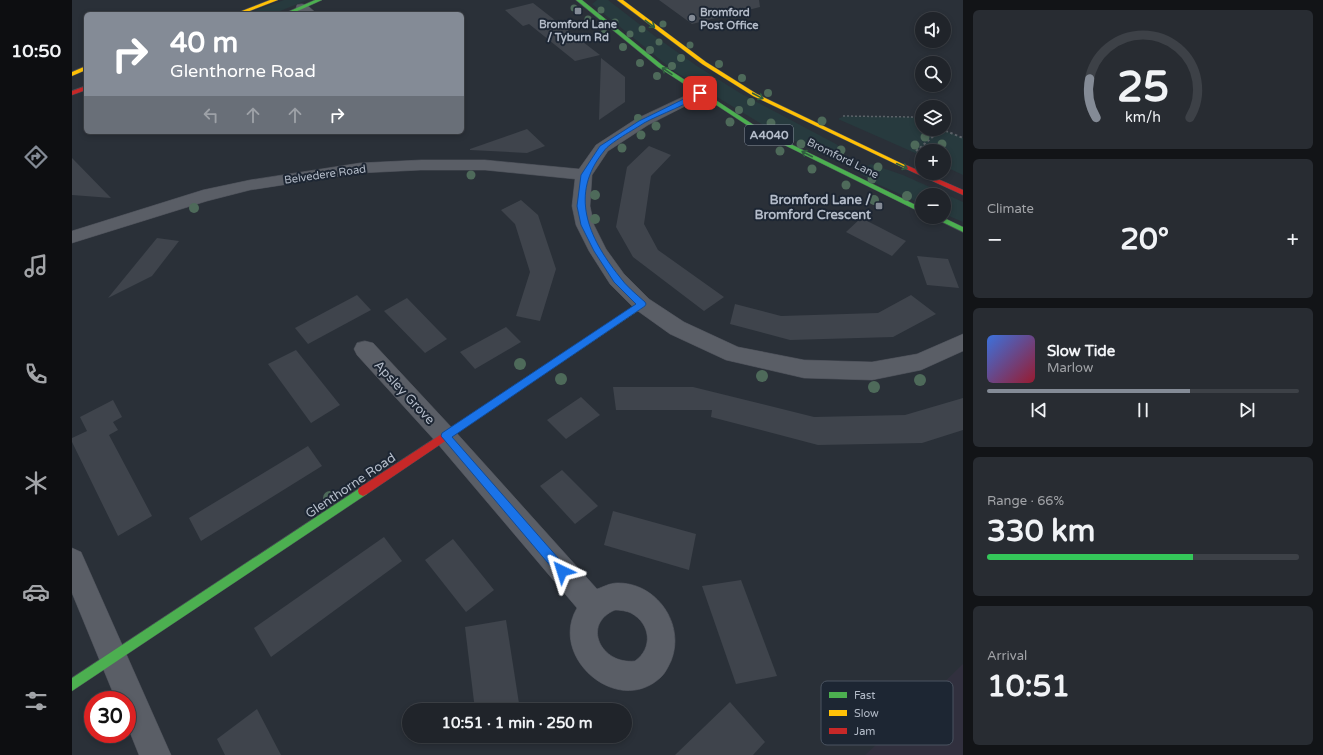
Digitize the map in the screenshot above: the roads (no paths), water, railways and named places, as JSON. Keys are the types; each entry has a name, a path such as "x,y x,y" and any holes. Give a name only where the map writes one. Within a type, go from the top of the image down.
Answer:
{"main road":[{"path":"242,12 275,0"},
{"path":"307,11 319,0"},
{"name":"Bromford Lane","path":"579,0 660,66 758,130 915,208"},
{"name":"Bromford Lane","path":"620,0 654,27 718,72 755,95 822,128 864,151 963,193"},
{"path":"72,74 84,69"},
{"path":"72,93 84,89"},
{"path":"842,171 852,162"},
{"path":"951,224 963,230"},
{"name":"Glenthorne Road","path":"72,685 642,304"}],"street":[{"path":"700,93 642,122 602,148 584,175 581,206 585,225 598,251 617,280 642,304 677,328 734,354 804,369 872,371 921,362 963,342"},
{"name":"Belvedere Road","path":"72,236 203,196 250,185 360,168 420,165 484,165 584,175"},
{"name":"Apsley Grove","path":"365,349 446,436 594,607"},
{"path":"72,561 155,755"}],"place":[{"name":"Bromford Lane / Tyburn Rd","path":"578,11"},
{"name":"Bromford Post Office","path":"692,18"},
{"name":"Bromford Lane / Bromford Crescent","path":"879,206"}]}
